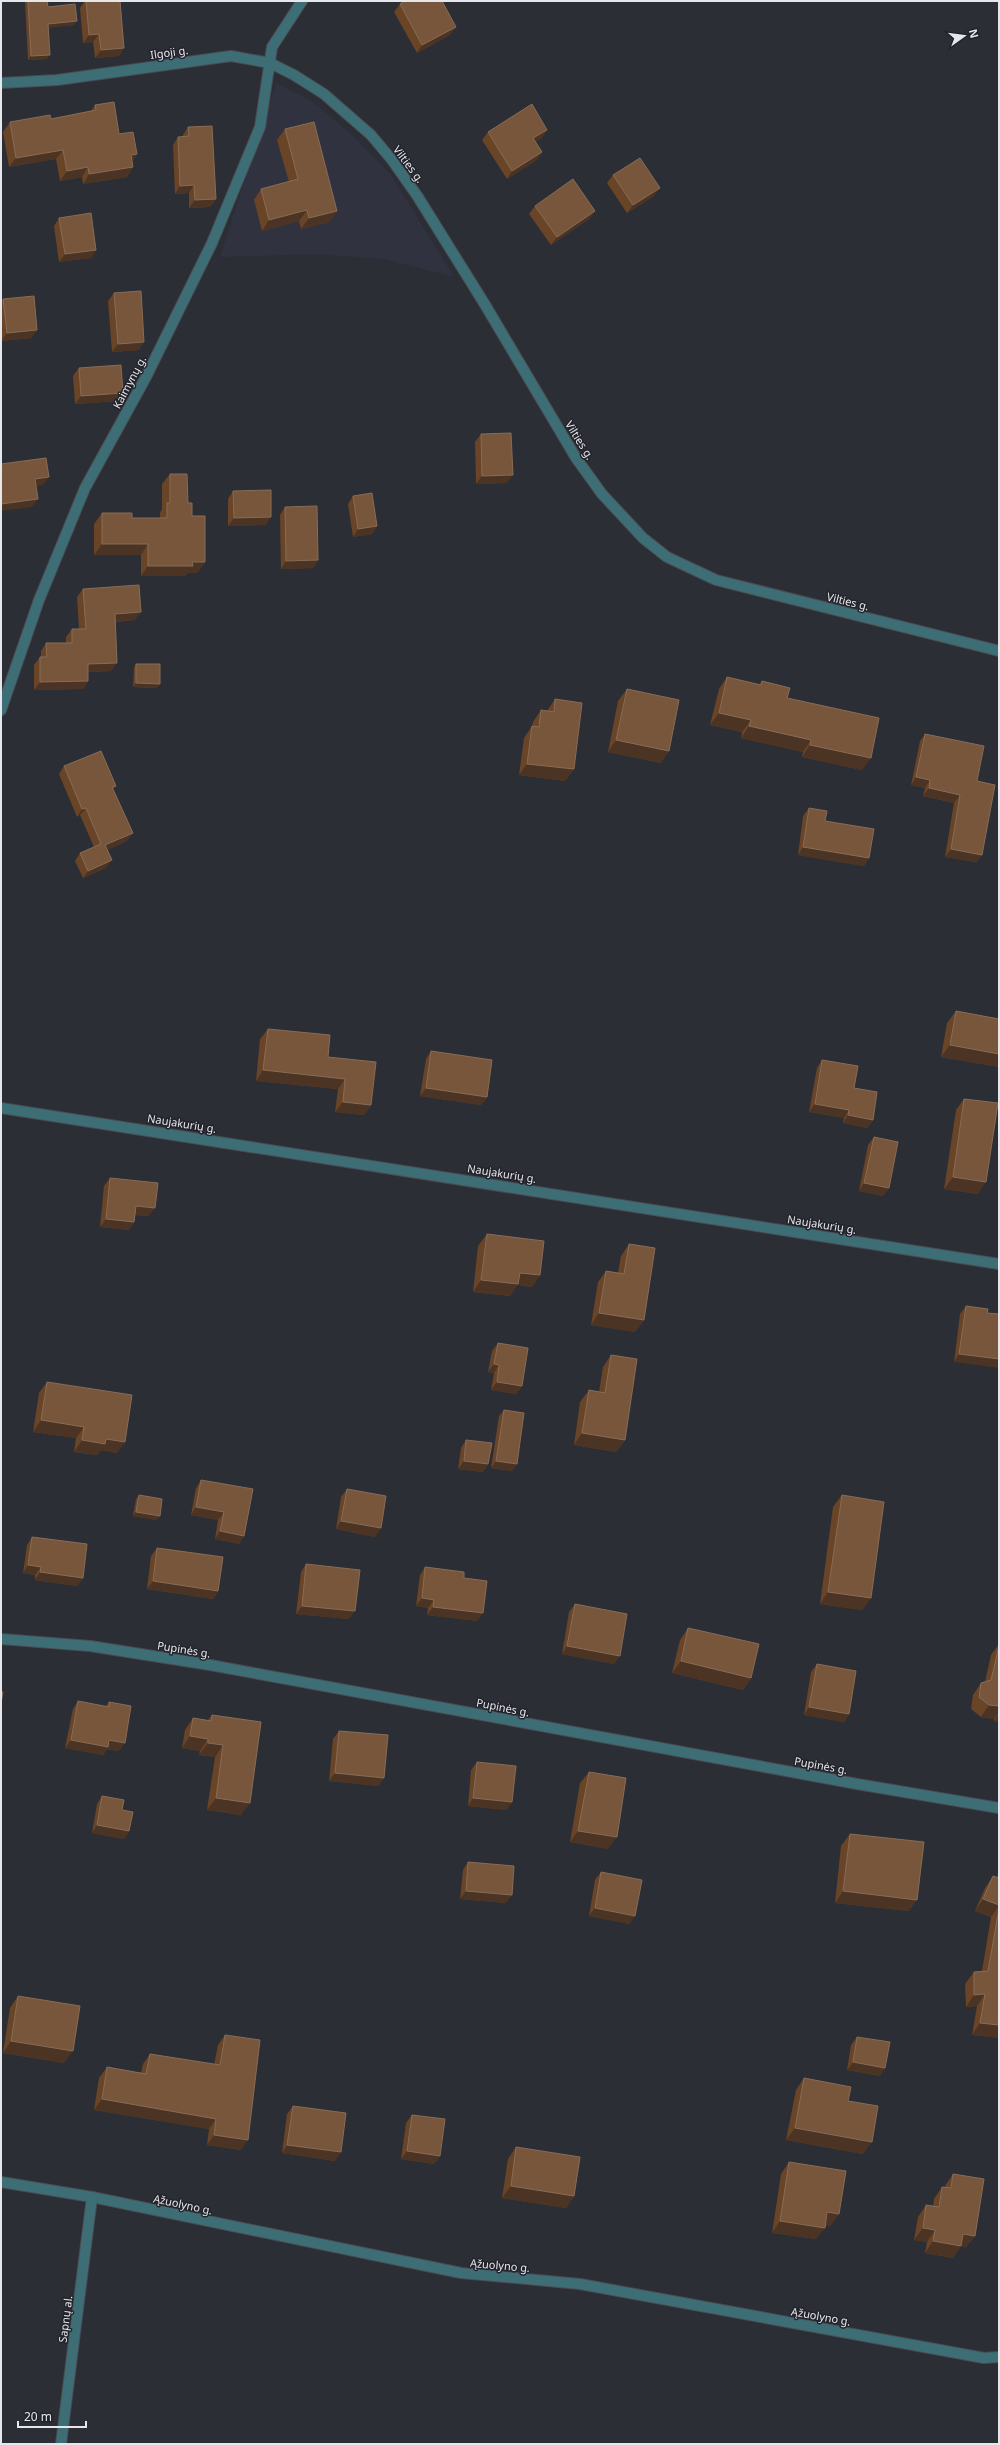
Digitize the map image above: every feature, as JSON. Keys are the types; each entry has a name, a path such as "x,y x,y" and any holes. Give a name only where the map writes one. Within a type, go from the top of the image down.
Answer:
{"street":[{"path":"270,63 272,47 302,1"},
{"name":"Ilgoji g.","path":"1,83 57,80 231,56 270,63"},
{"name":"Vilties g.","path":"270,63 324,94 371,135 392,160 418,197 484,303 576,458 602,494 643,538 667,557 716,580 999,651"},
{"name":"Kaimynų g.","path":"1,710 39,600 85,488 146,377 212,243 260,126 270,63"},
{"name":"Naujakurių g.","path":"1,1108 458,1178 999,1264"},
{"name":"Pupinės g.","path":"1,1639 90,1646 210,1665 857,1784 999,1808"},
{"name":"Ąžuolyno g.","path":"1,2182 92,2197 461,2273 580,2284 984,2358 999,2356"},
{"name":"Sapnų al.","path":"61,2444 92,2197"}],"shaded area":[{"path":"276,83 313,102 352,135 391,175 454,277 385,259 315,254 220,257"}],"building":[{"path":"28,1 47,1 48,7 75,4 77,21 48,24 50,55 31,56"},
{"path":"86,1 120,1 124,48 101,50 99,34 89,35"},
{"path":"405,1 442,1 456,27 422,45 400,4"},
{"path":"114,102 119,134 133,132 137,154 131,155 133,167 89,174 88,167 67,171 63,150 16,158 10,122 50,115 51,119 96,110 95,105"},
{"path":"532,104 547,130 533,138 542,152 512,171 488,132"},
{"path":"314,122 337,211 309,218 307,210 269,220 261,189 298,179 285,129"},
{"path":"212,126 216,199 195,200 194,185 180,186 178,137 189,136 188,127"},
{"path":"640,158 660,188 633,205 613,175"},
{"path":"573,179 595,211 557,237 535,206"},
{"path":"91,213 96,250 65,254 59,218"},
{"path":"141,291 144,342 118,344 114,293"},
{"path":"34,296 37,330 7,333 3,299"},
{"path":"121,365 123,393 81,396 79,368"},
{"path":"511,433 513,475 482,476 481,434"},
{"path":"46,458 49,477 35,479 38,499 1,504 1,464"},
{"path":"170,474 187,474 188,503 192,503 192,516 205,516 205,562 192,562 193,566 148,566 148,544 102,544 102,513 132,513 132,518 167,518 167,503 170,503"},
{"path":"271,490 271,517 234,518 233,491"},
{"path":"372,493 377,526 358,529 353,496"},
{"path":"317,506 318,560 286,561 285,507"},
{"path":"139,585 141,612 115,614 117,663 88,664 88,681 40,682 40,657 47,657 46,643 72,643 72,629 86,629 83,589"},
{"path":"136,664 160,664 160,684 136,683"},
{"path":"727,677 761,685 762,681 790,688 787,698 879,718 871,758 810,745 811,740 749,726 751,720 719,713"},
{"path":"627,689 679,700 669,751 616,740"},
{"path":"555,699 582,703 574,769 527,764 532,726 539,727 541,710 554,712"},
{"path":"925,734 984,746 977,781 995,785 982,855 951,849 960,795 929,788 930,780 916,777"},
{"path":"101,751 116,786 112,787 133,833 105,845 112,860 88,871 80,853 101,844 86,808 82,809 64,766"},
{"path":"809,808 827,811 825,821 874,829 869,858 803,847"},
{"path":"956,1011 999,1019 999,1054 950,1045"},
{"path":"268,1029 330,1035 328,1057 376,1062 371,1105 343,1102 345,1079 263,1070"},
{"path":"431,1051 492,1060 487,1097 426,1088"},
{"path":"822,1060 858,1066 854,1088 877,1092 873,1120 848,1115 849,1110 815,1104"},
{"path":"964,1099 998,1103 986,1182 953,1177"},
{"path":"874,1137 898,1142 889,1188 864,1183"},
{"path":"110,1178 158,1183 155,1208 136,1206 134,1222 106,1219"},
{"path":"487,1234 544,1241 540,1275 520,1273 518,1284 481,1280"},
{"path":"629,1244 655,1248 644,1320 599,1313 606,1271 624,1274"},
{"path":"966,1306 988,1309 987,1313 999,1314 999,1359 959,1354"},
{"path":"498,1343 528,1348 522,1386 497,1382 499,1365 494,1364"},
{"path":"611,1355 637,1359 625,1440 582,1433 589,1390 605,1393"},
{"path":"47,1382 132,1395 125,1442 106,1439 105,1444 82,1440 84,1427 41,1420"},
{"path":"504,1410 524,1413 517,1464 496,1461"},
{"path":"466,1440 492,1443 488,1464 464,1461"},
{"path":"201,1480 253,1489 244,1536 220,1531 224,1512 196,1507"},
{"path":"347,1489 386,1496 381,1528 341,1521"},
{"path":"139,1495 162,1499 160,1516 136,1512"},
{"path":"842,1495 884,1502 871,1598 828,1592"},
{"path":"32,1537 87,1544 83,1578 40,1572 41,1567 28,1565"},
{"path":"157,1548 223,1557 218,1591 153,1581"},
{"path":"306,1564 360,1570 355,1611 302,1606"},
{"path":"425,1567 464,1572 464,1578 487,1581 483,1613 433,1607 434,1600 422,1598"},
{"path":"575,1604 627,1614 620,1656 567,1646"},
{"path":"688,1628 759,1644 751,1678 681,1661"},
{"path":"999,1646 999,1706 989,1705 979,1697 981,1683 991,1680"},
{"path":"817,1664 856,1671 849,1714 809,1707"},
{"path":"1,1691 3,1692 1,1704"},
{"path":"78,1701 109,1707 109,1702 131,1706 125,1743 109,1740 108,1747 71,1740"},
{"path":"212,1715 261,1722 250,1803 216,1798 223,1745 208,1743 208,1739 190,1736 193,1718 211,1721"},
{"path":"339,1731 388,1735 384,1778 335,1773"},
{"path":"477,1762 516,1766 512,1802 473,1798"},
{"path":"589,1772 626,1778 617,1837 578,1831"},
{"path":"102,1796 124,1800 122,1810 133,1812 129,1831 97,1825"},
{"path":"850,1834 924,1842 917,1900 843,1891"},
{"path":"468,1862 514,1866 512,1895 466,1891"},
{"path":"601,1872 642,1880 635,1916 595,1908"},
{"path":"993,1876 999,1878 999,1905 983,1899"},
{"path":"999,1909 999,2025 980,2023 985,1994 974,1995 974,1972 988,1971"},
{"path":"18,1996 80,2006 73,2051 11,2041"},
{"path":"225,2035 260,2040 248,2140 214,2135 216,2119 102,2099 107,2067 146,2074 150,2054 220,2065"},
{"path":"857,2037 890,2042 885,2068 853,2062"},
{"path":"804,2078 851,2087 848,2101 878,2106 872,2142 795,2128"},
{"path":"293,2106 346,2113 341,2152 287,2145"},
{"path":"412,2115 445,2119 440,2156 407,2151"},
{"path":"516,2147 580,2157 574,2196 511,2186"},
{"path":"789,2162 846,2171 839,2214 827,2212 825,2228 780,2221"},
{"path":"953,2174 984,2179 975,2236 963,2234 961,2246 933,2241 935,2230 923,2228 926,2205 939,2207 942,2187 951,2188"}]}
